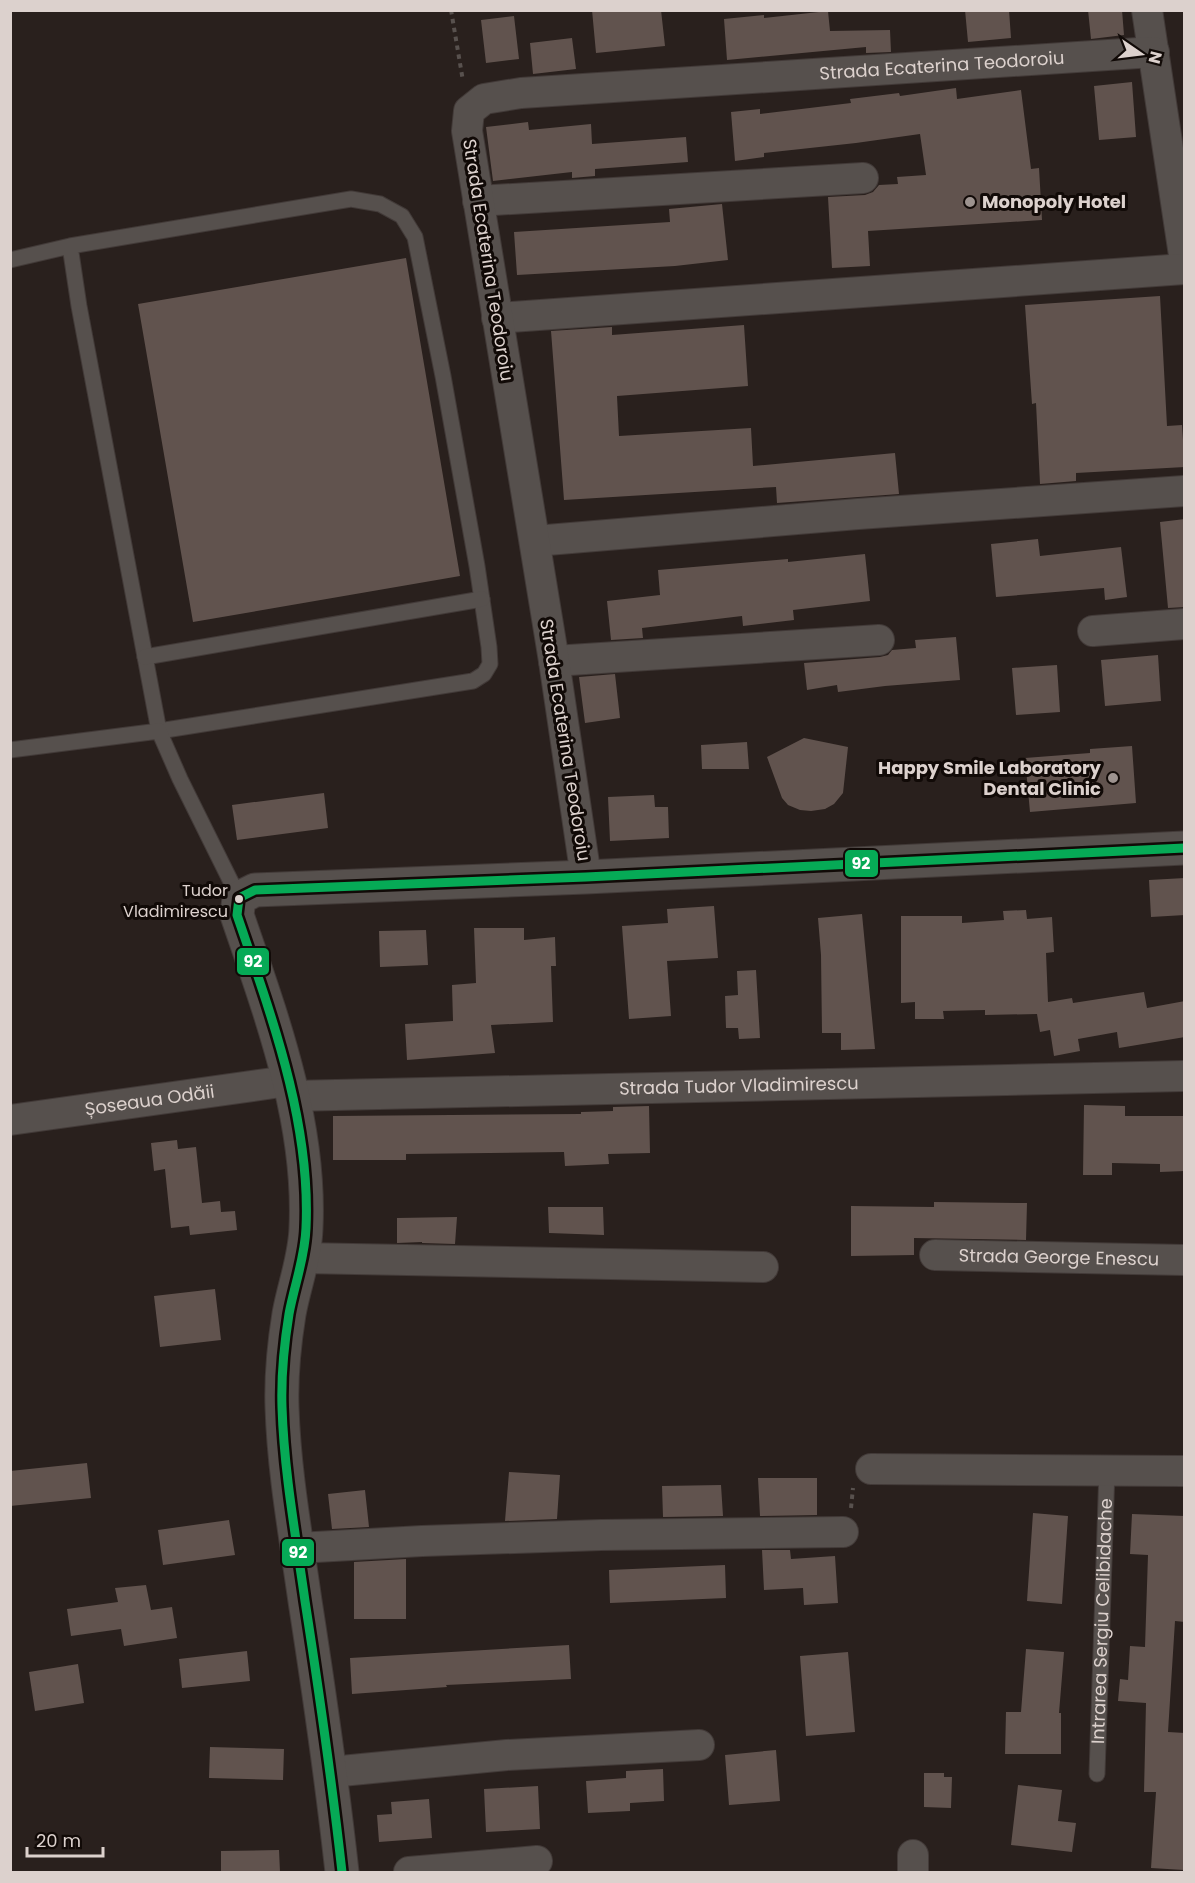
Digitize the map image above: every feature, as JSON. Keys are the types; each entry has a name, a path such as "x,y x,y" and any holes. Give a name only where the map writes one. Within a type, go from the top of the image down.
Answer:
{"street":[{"path":"1147,10 1176,150 1185,255"},
{"name":"Strada Ecaterina Teodoroiu","path":"586,877 535,541 467,131 469,111 484,99 521,93 1154,52"},
{"path":"478,201 863,178"},
{"path":"497,318 1185,269"},
{"path":"535,541 846,515 1185,491"},
{"path":"1093,631 1185,624"},
{"path":"554,661 879,640"},
{"path":"342,1872 331,1772 286,1465 282,1406 283,1361 289,1313 306,1230 306,1191 300,1140 290,1089 272,1020 237,915 239,898 255,890 586,877 1185,848"},
{"name":"Strada Tudor Vladimirescu","path":"290,1089 1185,1076"},
{"name":"Șoseaua Odăii","path":"10,1120 290,1089"},
{"name":"Strada George Enescu","path":"935,1255 1185,1260"},
{"path":"302,1258 763,1267"},
{"path":"871,1469 1185,1471"},
{"path":"297,1548 601,1535 843,1532"},
{"path":"331,1772 507,1755 699,1744"},
{"path":"408,1872 537,1861"}],"lane":[{"path":"10,260 70,246 351,199 380,204 402,216 415,237 445,387 482,599 490,664 484,674 472,681 159,730 10,750"},
{"path":"70,246 159,730 180,779 239,898"},
{"path":"145,657 482,599"},
{"name":"Intrarea Sergiu Celibidache","path":"1097,1774 1107,1469"}],"path":[{"path":"452,10 469,111"},
{"path":"843,1532 850,1527 853,1487 858,1474 871,1469"}],"building":[{"path":"592,10 661,10 665,46 596,53"},
{"path":"965,10 1009,10 1011,38 968,42"},
{"path":"1088,10 1122,10 1124,35 1091,39"},
{"path":"828,11 830,31 890,30 891,52 866,53 866,47 727,60 724,19 764,15 764,18"},
{"path":"514,16 519,59 486,63 481,20"},
{"path":"572,38 576,69 533,74 530,43"},
{"path":"1132,82 1136,137 1099,140 1094,86"},
{"path":"956,88 957,99 1021,90 1031,169 1039,168 1042,220 868,231 870,266 832,268 828,197 865,195 873,192 879,185 898,184 897,177 926,175 920,134 764,153 764,157 735,161 731,112 760,109 760,114 851,103 850,99 899,93 900,96"},
{"path":"528,122 529,130 591,124 592,144 686,137 688,162 595,169 595,176 572,178 572,172 493,181 486,127"},
{"path":"722,204 728,260 675,266 517,275 514,232 670,222 669,209"},
{"path":"406,258 460,576 193,622 138,304"},
{"path":"1160,296 1167,426 1182,425 1183,440 1185,440 1185,467 1076,473 1076,481 1040,484 1036,403 1032,404 1025,305"},
{"path":"744,325 748,386 617,396 619,436 751,428 753,466 895,453 899,494 777,503 776,487 564,500 551,331 612,327 612,335"},
{"path":"1185,519 1185,607 1168,608 1160,522"},
{"path":"1038,539 1040,556 1121,547 1127,597 1105,600 1104,588 996,597 991,544"},
{"path":"865,554 870,601 793,610 794,620 743,626 742,616 642,628 643,638 611,640 607,601 660,595 658,570 788,559 788,562"},
{"path":"956,637 960,680 838,692 837,685 807,690 804,663 880,657 888,655 892,650 916,648 915,640"},
{"path":"1158,655 1161,701 1105,706 1101,660"},
{"path":"1057,665 1060,712 1016,715 1012,668"},
{"path":"615,674 620,718 585,723 579,677"},
{"path":"804,738 848,747 843,793 834,804 825,809 800,810 788,805 782,798 767,757"},
{"path":"747,742 749,769 702,769 701,745"},
{"path":"1132,746 1136,803 1030,812 1025,758 1090,753 1090,749"},
{"path":"324,793 328,828 237,840 232,805"},
{"path":"654,795 655,807 668,807 669,838 610,841 608,797"},
{"path":"1185,878 1185,915 1151,917 1149,880"},
{"path":"714,906 718,958 667,961 671,1016 629,1019 622,926 668,923 667,909"},
{"path":"1026,910 1027,919 1052,917 1054,952 1046,953 1048,1002 1072,998 1073,1003 1144,992 1147,1008 1185,1001 1185,1037 1119,1048 1117,1032 1078,1039 1080,1051 1054,1056 1050,1030 1040,1032 1037,1014 985,1015 985,1010 943,1011 944,1019 915,1019 915,1002 901,1003 901,916 962,916 962,923 1004,920 1003,911"},
{"path":"862,914 875,1049 841,1050 841,1033 822,1033 818,918"},
{"path":"474,928 524,928 524,940 555,937 556,966 551,966 553,1022 491,1025 495,1053 407,1060 405,1024 453,1021 452,985 476,983"},
{"path":"426,930 428,965 380,967 379,931"},
{"path":"756,970 760,1038 739,1039 738,1028 726,1028 725,996 738,995 737,971"},
{"path":"1084,1105 1125,1106 1125,1116 1185,1116 1185,1171 1160,1172 1160,1164 1112,1163 1112,1175 1083,1175"},
{"path":"649,1106 650,1153 608,1154 609,1164 565,1166 564,1152 406,1154 406,1160 333,1160 333,1116 581,1114 581,1112 613,1111 613,1107"},
{"path":"177,1140 178,1149 196,1147 202,1203 220,1201 221,1212 235,1211 237,1230 190,1235 189,1226 171,1228 165,1169 154,1171 151,1143"},
{"path":"934,1202 1027,1203 1026,1240 914,1238 914,1255 851,1256 851,1206 934,1207"},
{"path":"548,1207 603,1207 604,1235 549,1233"},
{"path":"457,1217 455,1244 397,1243 397,1218"},
{"path":"215,1289 221,1340 160,1347 154,1296"},
{"path":"87,1463 91,1498 10,1506 10,1471"},
{"path":"509,1472 560,1475 557,1519 505,1521"},
{"path":"758,1478 817,1478 817,1515 760,1516"},
{"path":"721,1485 723,1516 663,1517 662,1486"},
{"path":"365,1490 369,1527 332,1529 328,1494"},
{"path":"1033,1513 1068,1516 1062,1604 1027,1601"},
{"path":"1132,1514 1185,1516 1185,1622 1175,1621 1168,1732 1185,1733 1184,1870 1151,1868 1156,1792 1144,1792 1146,1703 1118,1701 1120,1679 1128,1680 1130,1646 1145,1647 1148,1555 1130,1554"},
{"path":"229,1520 235,1555 163,1565 158,1530"},
{"path":"762,1550 790,1550 791,1559 835,1556 838,1603 804,1605 803,1588 764,1590"},
{"path":"406,1559 406,1619 354,1619 354,1562"},
{"path":"725,1565 726,1598 610,1603 609,1570"},
{"path":"146,1585 151,1610 172,1607 177,1638 124,1646 121,1629 71,1636 67,1609 118,1602 115,1588"},
{"path":"569,1645 571,1679 446,1685 447,1687 352,1694 350,1658"},
{"path":"1026,1649 1064,1652 1059,1713 1061,1713 1061,1754 1005,1754 1006,1712 1021,1712"},
{"path":"247,1651 250,1681 182,1688 179,1659"},
{"path":"848,1652 855,1732 806,1736 800,1656"},
{"path":"78,1664 84,1703 35,1711 29,1672"},
{"path":"210,1747 284,1749 283,1780 209,1778"},
{"path":"776,1750 780,1801 729,1805 725,1755"},
{"path":"663,1769 664,1801 630,1803 630,1811 588,1813 586,1781 626,1778 626,1771"},
{"path":"924,1773 944,1773 944,1777 952,1777 951,1808 924,1807"},
{"path":"1018,1785 1062,1790 1058,1821 1076,1823 1072,1852 1011,1845"},
{"path":"538,1786 540,1829 486,1832 484,1789"},
{"path":"429,1799 432,1838 379,1842 377,1815 392,1814 391,1802"},
{"path":"279,1850 280,1872 221,1872 221,1851"}],"transit line":[{"name":"92","path":"342,1872 283,1431 284,1349 289,1314 304,1250 306,1228 306,1188 302,1148 286,1069 237,915 239,898 255,890 586,877 1184,848"}],"place":[{"name":"Monopoly Hotel","path":"970,202"},
{"name":"Happy Smile Laboratory Dental Clinic","path":"1113,778"},
{"name":"Tudor Vladimirescu","path":"239,899"}]}
